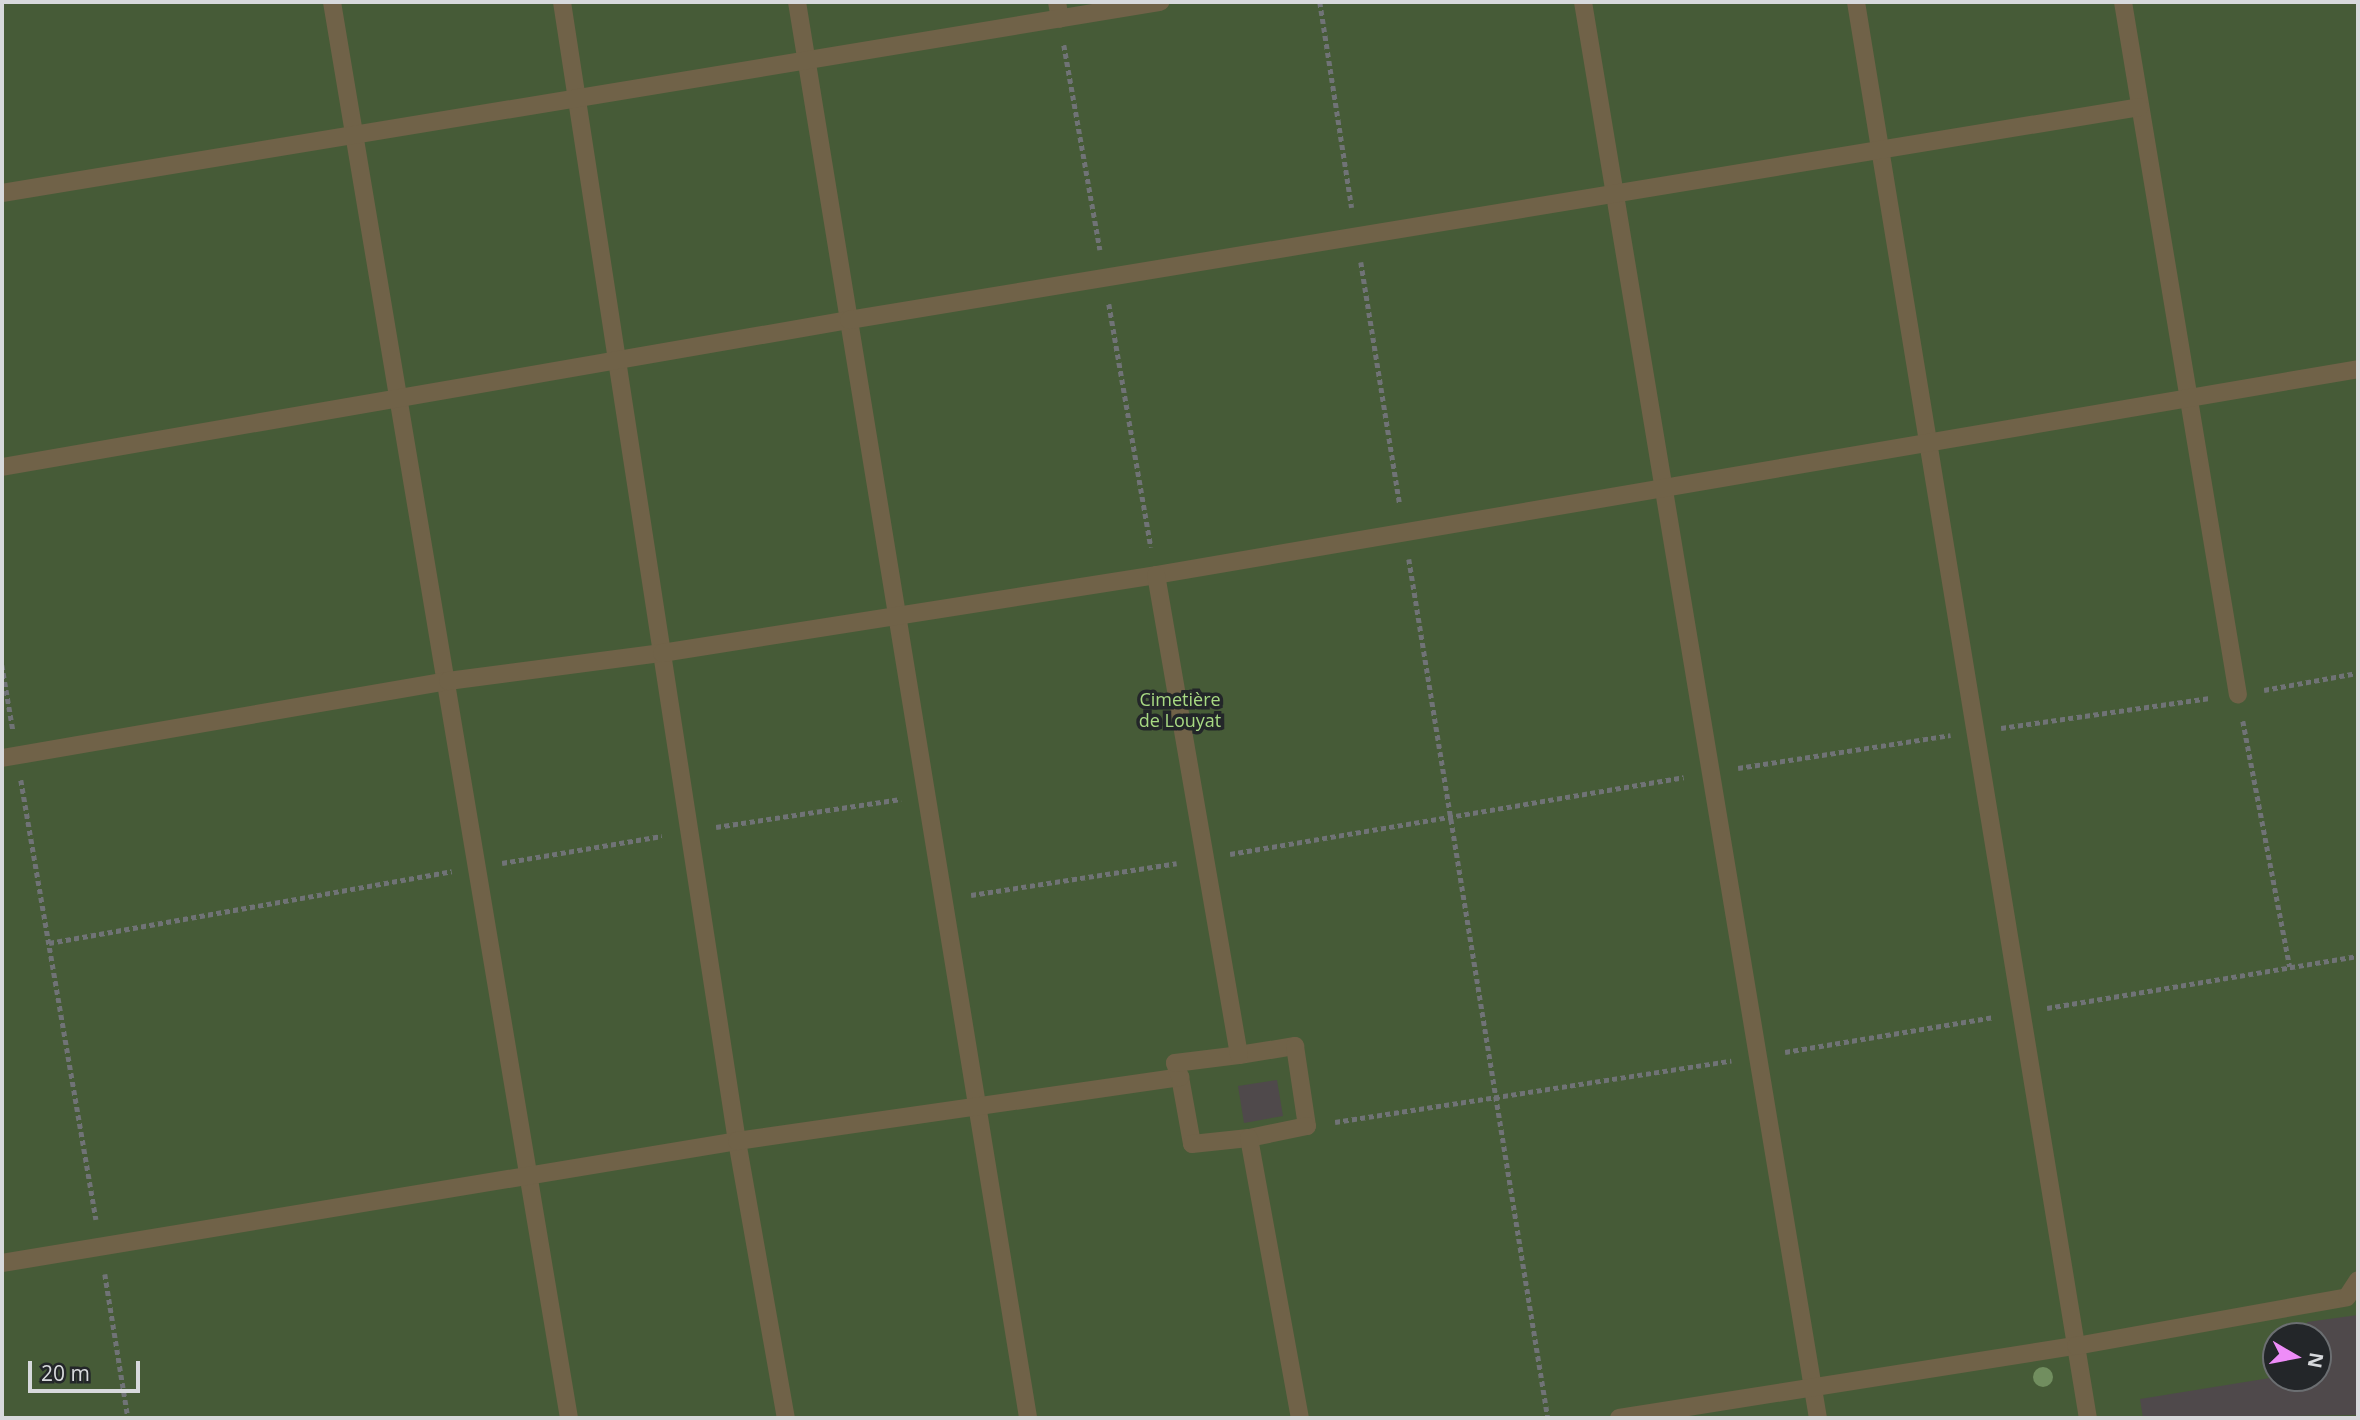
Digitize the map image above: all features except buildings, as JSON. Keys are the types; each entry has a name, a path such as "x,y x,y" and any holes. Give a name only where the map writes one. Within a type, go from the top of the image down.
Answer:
{"lane":[{"path":"332,2 401,397 569,1418"},
{"path":"562,2 737,1141 786,1418"},
{"path":"797,2 1028,1418"},
{"path":"2,193 806,60 1058,10 1160,2"},
{"path":"1583,2 1818,1418"},
{"path":"1856,2 2088,1418"},
{"path":"2123,2 2238,695"},
{"path":"2,467 849,320 1614,193 1881,152 2140,107"},
{"path":"9,757 447,681 662,653 1156,576 2358,369"},
{"path":"1156,576 1239,1055"},
{"path":"1295,1046 1307,1126 1249,1138 1192,1144 1180,1077 1175,1063 1295,1046"},
{"path":"2,1263 737,1141 978,1104 1180,1077"},
{"path":"1249,1138 1300,1418"},
{"path":"1619,1418 2076,1346 2347,1297 2358,1280"}],"path":[{"path":"1320,2 1548,1418"},
{"path":"2,665 9,757 100,1246 128,1418"},
{"path":"943,899 1205,859 1710,772 2238,695 2358,673"},
{"path":"2238,695 2290,967"},
{"path":"1307,1126 1758,1057 2358,956"}],"green space":[{"name":"Cimetière de Louyat","path":"2,2 2358,2 2358,1418 2,1418"}]}
